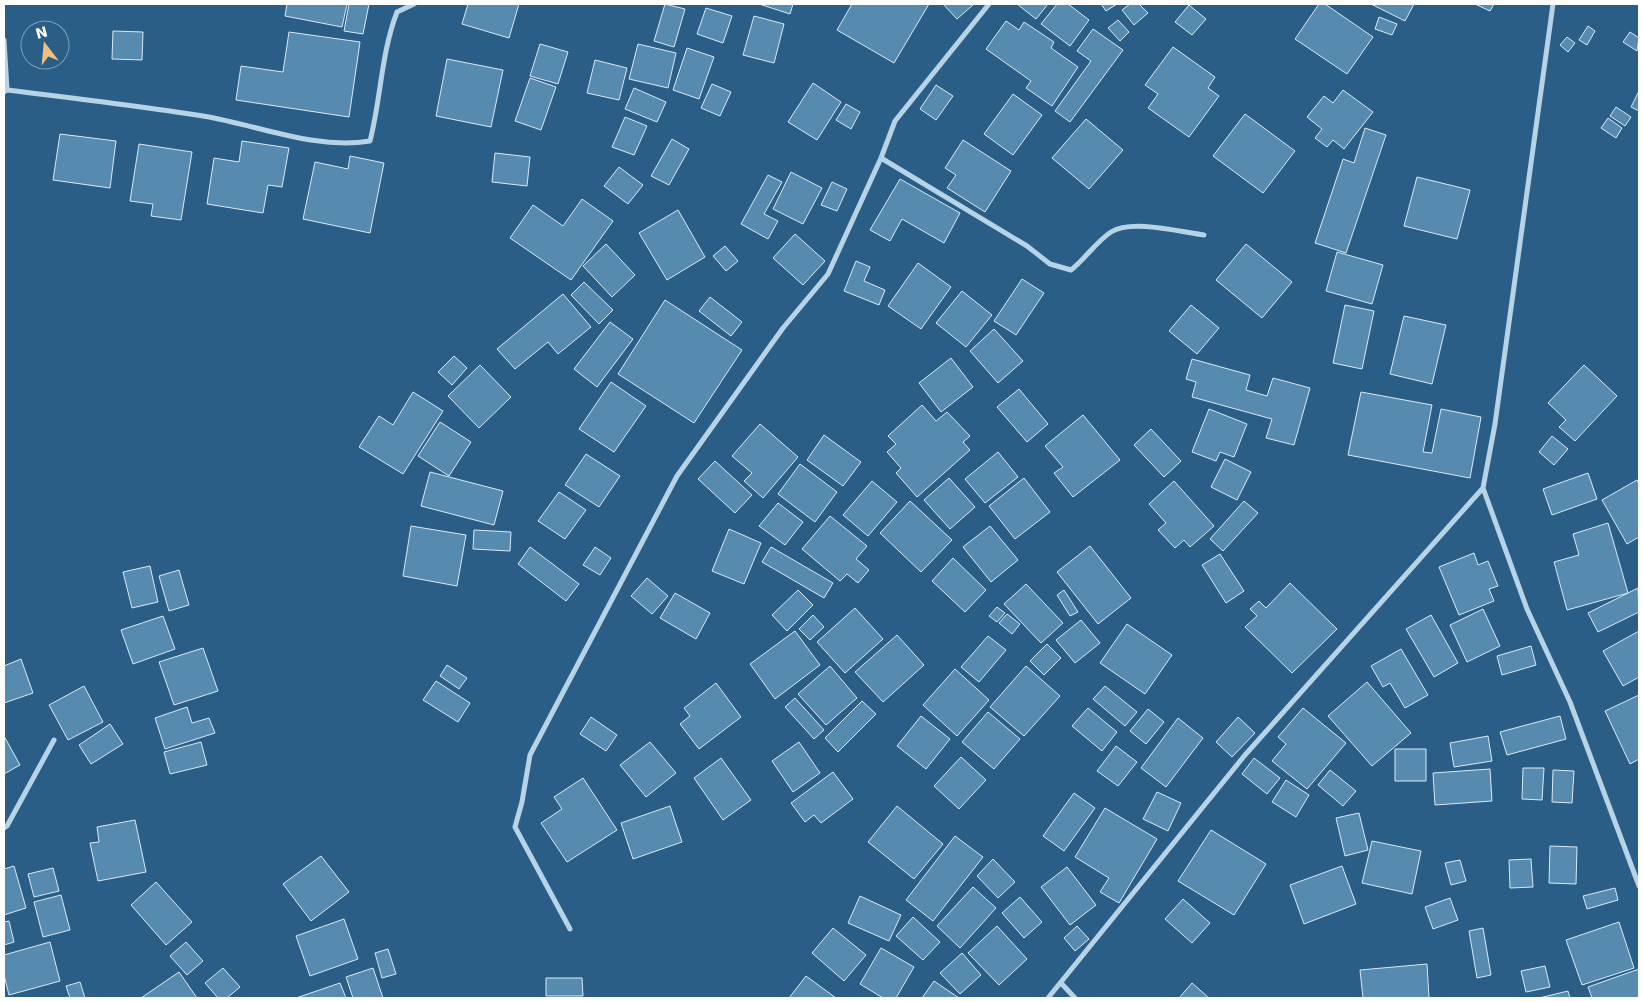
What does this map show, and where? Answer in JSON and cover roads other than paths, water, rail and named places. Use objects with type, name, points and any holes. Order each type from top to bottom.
[{"type":"street","points":[[4,40],[5,91],[204,116],[306,139],[351,144],[370,140],[381,68],[390,30],[397,12],[414,4]]},
{"type":"street","points":[[570,929],[515,827],[522,802],[530,755],[677,476],[783,328],[828,274],[881,158],[895,121],[989,4]]},
{"type":"street","points":[[1553,4],[1495,424],[1483,488],[1527,609],[1570,702],[1639,886]]},
{"type":"street","points":[[881,158],[1027,246],[1050,264],[1071,270],[1110,233],[1123,227],[1204,235]]},
{"type":"street","points":[[1048,998],[1245,754],[1483,488]]},
{"type":"street","points":[[4,828],[7,826],[54,740]]},
{"type":"street","points":[[1061,984],[1075,998]]}]
